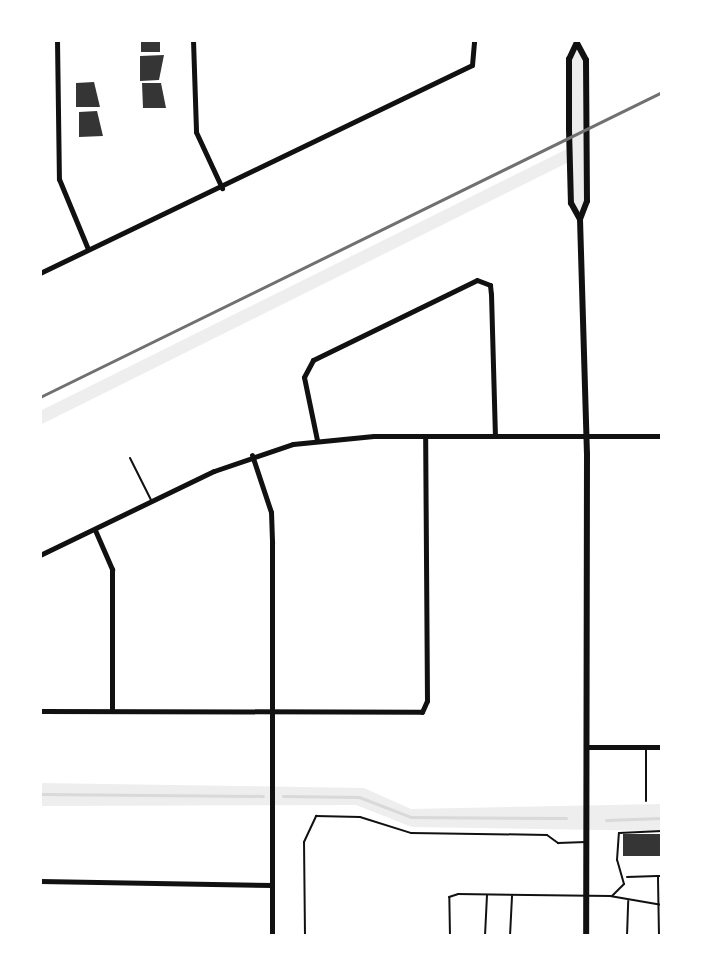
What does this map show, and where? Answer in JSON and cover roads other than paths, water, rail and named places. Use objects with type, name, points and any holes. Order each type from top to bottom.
[{"type":"main road","points":[[578,43],[569,59],[569,129],[571,203],[580,219]]},
{"type":"main road","points":[[578,43],[586,60],[587,201],[580,219],[589,747],[586,936]]},
{"type":"street","points":[[57,40],[59,179],[88,249]]},
{"type":"street","points":[[193,40],[196,132],[222,188]]},
{"type":"street","points":[[40,273],[472,65],[474,40]]},
{"type":"street","points":[[317,440],[304,377],[313,360],[477,280],[490,285],[495,436]]},
{"type":"street","points":[[40,555],[252,455],[317,440],[425,436],[662,436]]},
{"type":"street","points":[[40,711],[416,713],[425,709],[425,436]]},
{"type":"street","points":[[252,455],[271,512],[272,936]]},
{"type":"street","points":[[95,530],[112,569],[112,710]]},
{"type":"street","points":[[589,747],[662,747]]},
{"type":"street","points":[[40,881],[272,885]]},
{"type":"lane","points":[[130,458],[151,501]]},
{"type":"lane","points":[[646,747],[646,801]]},
{"type":"lane","points":[[305,936],[304,842],[316,816],[360,817],[411,833],[547,835],[558,843],[587,842]]},
{"type":"lane","points":[[625,877],[617,860],[619,833],[662,831]]},
{"type":"lane","points":[[625,877],[660,876],[659,936]]},
{"type":"lane","points":[[612,896],[625,877]]},
{"type":"lane","points":[[485,936],[487,895]]},
{"type":"lane","points":[[510,936],[512,895]]},
{"type":"lane","points":[[450,936],[449,897],[586,895],[612,896],[660,905]]},
{"type":"lane","points":[[627,936],[628,900]]},
{"type":"waterway","points":[[40,794],[263,796]]},
{"type":"waterway","points":[[283,796],[359,797],[411,817],[566,818]]},
{"type":"waterway","points":[[606,820],[662,818]]},
{"type":"railway","points":[[40,397],[662,92]]}]
